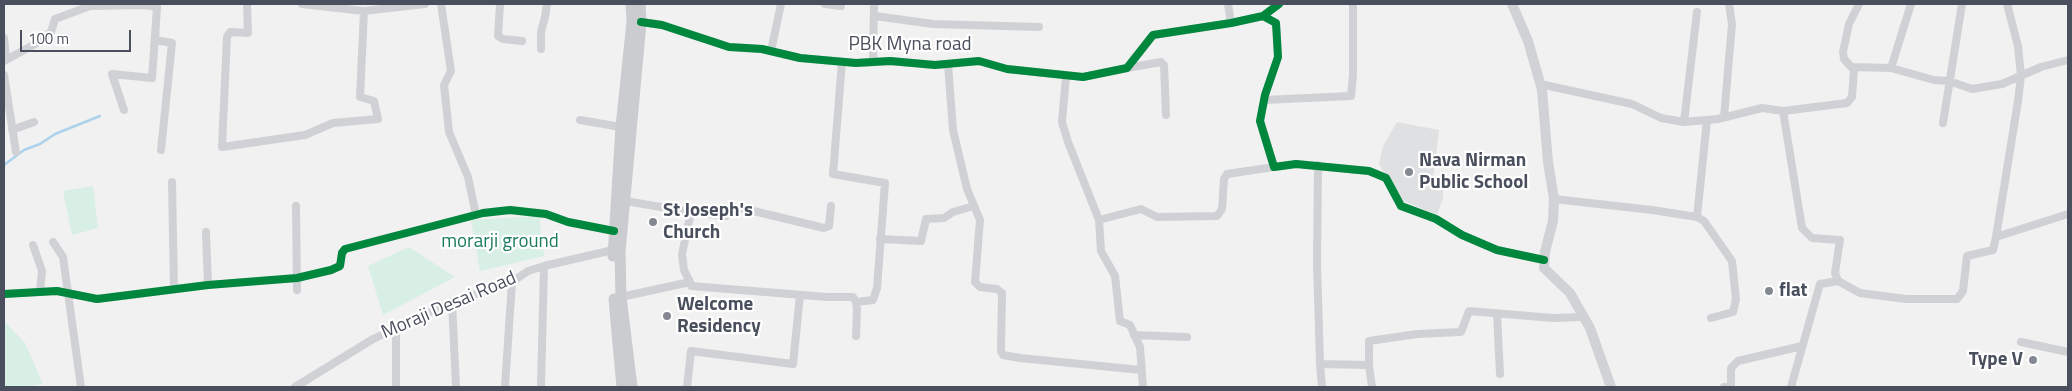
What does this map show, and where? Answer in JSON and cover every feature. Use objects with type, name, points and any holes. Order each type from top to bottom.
[{"type":"main road","points":[[631,4],[632,22],[613,250],[624,366],[632,387]]},
{"type":"main road","points":[[622,387],[624,366],[620,252],[641,22],[640,4]]},
{"type":"street","points":[[247,4],[248,33],[230,32],[227,37],[222,147],[306,135],[334,123],[378,119],[374,101],[360,97],[364,11]]},
{"type":"street","points":[[302,4],[364,11],[425,4]]},
{"type":"street","points":[[441,4],[450,72],[444,85],[450,132],[468,178],[476,215]]},
{"type":"street","points":[[500,4],[498,36],[503,40],[522,41]]},
{"type":"street","points":[[542,48],[541,32],[547,4]]},
{"type":"street","points":[[772,51],[781,4]]},
{"type":"street","points":[[825,4],[841,6]]},
{"type":"street","points":[[873,62],[874,4]]},
{"type":"street","points":[[1228,4],[1231,23]]},
{"type":"street","points":[[1127,68],[1153,35],[1263,16],[1277,4]]},
{"type":"street","points":[[1264,100],[1351,96],[1354,76],[1353,4]]},
{"type":"street","points":[[1512,4],[1528,41],[1540,84],[1554,198],[1553,221],[1544,260],[1544,268],[1570,293],[1598,346],[1611,387]]},
{"type":"street","points":[[1724,117],[1732,24],[1730,4]]},
{"type":"street","points":[[1540,84],[1632,104],[1661,118],[1684,122],[1724,117],[1762,108],[1783,112],[1847,103],[1852,97],[1855,76],[1852,67],[1844,59],[1843,52],[1849,24],[1859,4]]},
{"type":"street","points":[[1891,68],[1911,4]]},
{"type":"street","points":[[1943,123],[1948,80],[1962,4]]},
{"type":"street","points":[[1791,387],[1820,284],[1838,282],[1860,293],[1906,299],[1957,299],[1963,291],[1967,256],[1993,250],[2021,76],[2018,46],[2006,4]]},
{"type":"street","points":[[4,38],[5,60],[37,43],[51,32],[54,19],[90,6],[157,5]]},
{"type":"street","points":[[157,5],[155,40],[172,43],[161,150]]},
{"type":"street","points":[[124,110],[112,74],[152,78],[157,5]]},
{"type":"street","points":[[1684,122],[1698,12]]},
{"type":"street","points":[[875,16],[933,24],[1039,27]]},
{"type":"street","points":[[1263,16],[1276,23],[1278,57],[1264,100],[1260,121],[1274,167]]},
{"type":"street","name":"PBK Myna road","points":[[641,22],[662,25],[729,47],[772,51],[800,58],[842,62],[948,64],[979,61],[1007,69],[1083,77],[1161,62],[1164,65],[1166,115]]},
{"type":"street","points":[[1852,67],[1891,68],[1934,80],[1948,80],[1972,89],[2002,84],[2041,67],[2068,60]]},
{"type":"street","points":[[842,62],[833,174],[885,183],[877,288],[873,300],[856,302]]},
{"type":"street","points":[[948,64],[954,130],[968,189],[980,220],[975,282],[980,287],[997,289],[1002,293],[1001,351],[1003,354],[1020,358],[1142,370]]},
{"type":"street","points":[[4,76],[16,152]]},
{"type":"street","points":[[1066,76],[1062,122],[1099,220],[1101,251],[1115,276],[1120,321],[1130,325],[1140,347],[1143,387]]},
{"type":"street","points":[[1783,112],[1802,228],[1812,238],[1840,240],[1835,274],[1838,282]]},
{"type":"street","points":[[580,120],[622,127]]},
{"type":"street","points":[[1697,217],[1707,120]]},
{"type":"street","points":[[12,130],[34,122]]},
{"type":"street","points":[[1099,220],[1141,209],[1157,217],[1218,216],[1222,209],[1224,179],[1227,174],[1296,164],[1318,165],[1369,171],[1386,178],[1401,206],[1436,219],[1462,235],[1497,250],[1544,260]]},
{"type":"street","points":[[1318,165],[1316,264],[1322,387]]},
{"type":"street","points":[[172,182],[174,289]]},
{"type":"street","points":[[1554,198],[1697,217],[1704,221],[1732,261],[1736,299],[1733,312],[1712,318]]},
{"type":"street","points":[[626,201],[726,216],[733,208],[741,208],[824,228],[829,226],[831,206]]},
{"type":"street","points":[[296,206],[297,290]]},
{"type":"street","points":[[880,239],[921,241],[926,219],[944,218],[953,212],[974,206]]},
{"type":"street","points":[[4,294],[68,293],[97,299],[208,285],[297,278],[340,266],[342,253],[345,249],[476,215],[510,210],[546,214],[568,222],[614,230]]},
{"type":"street","points":[[691,212],[682,254],[684,270],[691,286],[853,298],[856,302],[856,336]]},
{"type":"street","points":[[1996,237],[2068,214]]},
{"type":"street","points":[[206,232],[208,285]]},
{"type":"street","points":[[53,242],[63,257],[81,387]]},
{"type":"street","points":[[33,245],[42,272],[40,292]]},
{"type":"street","name":"Moraji Desai Road","points":[[295,387],[373,339],[452,302],[512,282],[528,272],[544,266],[613,250]]},
{"type":"street","points":[[541,387],[544,266]]},
{"type":"street","points":[[505,387],[512,282]]},
{"type":"street","points":[[621,297],[690,282]]},
{"type":"street","points":[[687,387],[690,351],[793,364],[800,295]]},
{"type":"street","points":[[452,302],[456,387]]},
{"type":"street","points":[[1372,387],[1369,365],[1369,341],[1417,334],[1461,332],[1469,311],[1554,318],[1583,317]]},
{"type":"street","points":[[1497,314],[1500,374]]},
{"type":"street","points":[[396,328],[396,387]]},
{"type":"street","points":[[1134,336],[1187,337]]},
{"type":"street","points":[[2021,342],[2068,352]]},
{"type":"street","points":[[1724,387],[1731,387],[1731,368],[1738,361],[1802,346]]},
{"type":"street","points":[[1320,364],[1369,365]]},
{"type":"shaded area","name":"Nava Nirman Public School","points":[[1397,122],[1439,130],[1433,180],[1443,186],[1443,198],[1437,215],[1401,200],[1379,164],[1383,146]]},
{"type":"green space","points":[[93,186],[98,228],[72,235],[63,191]]},
{"type":"green space","name":"morarji ground","points":[[539,216],[544,256],[480,271],[471,220]]},
{"type":"green space","points":[[409,247],[455,277],[383,315],[368,266]]},
{"type":"green space","points":[[4,321],[25,343],[43,384],[24,387],[4,387]]},
{"type":"waterway","points":[[4,165],[24,150],[40,144],[55,134],[100,116]]},
{"type":"cycle path","points":[[641,22],[662,25],[729,47],[762,49],[800,58],[856,63],[890,61],[935,65],[979,61],[1007,69],[1083,77],[1127,68],[1153,35],[1263,16],[1279,4]]},
{"type":"cycle path","points":[[1263,16],[1276,23],[1278,57],[1265,95],[1260,121],[1274,167],[1296,164],[1369,171],[1386,178],[1401,206],[1436,219],[1462,235],[1497,250],[1544,260]]},
{"type":"cycle path","points":[[4,294],[57,291],[97,299],[208,285],[297,278],[340,266],[342,253],[345,249],[483,213],[510,210],[546,214],[568,222],[614,231]]},
{"type":"place","name":"Nava Nirman Public School","points":[[1409,172]]},
{"type":"place","name":"St Joseph's Church","points":[[653,222]]},
{"type":"place","name":"flat","points":[[1769,291]]},
{"type":"place","name":"Welcome Residency","points":[[667,316]]},
{"type":"place","name":"Type V","points":[[2033,360]]}]
